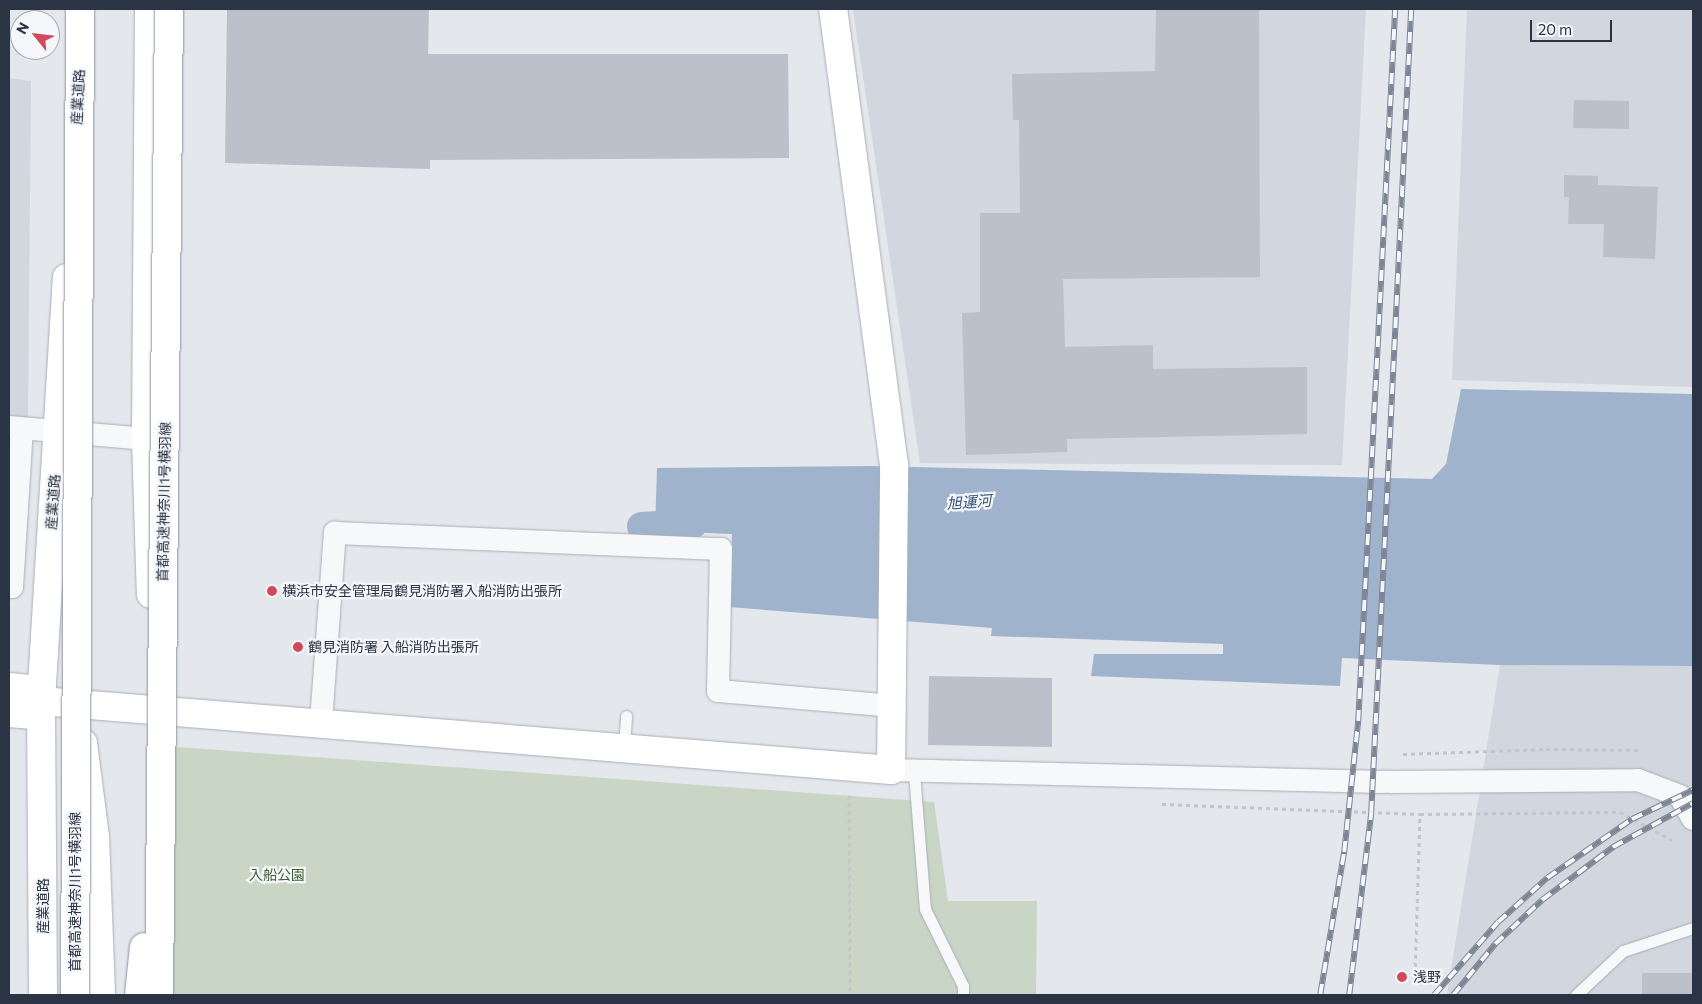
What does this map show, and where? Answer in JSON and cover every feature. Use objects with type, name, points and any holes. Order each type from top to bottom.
[{"type":"main road","name":"産業道路","points":[[43,995],[41,701],[82,9]]},
{"type":"main road","name":"首都高速神奈川1号横羽線","points":[[75,995],[75,711],[82,9]]},
{"type":"main road","points":[[149,9],[146,439],[154,712],[156,995]]},
{"type":"main road","name":"首都高速神奈川1号横羽線","points":[[159,995],[169,9]]},
{"type":"main road","points":[[9,687],[31,689],[41,701],[154,712],[321,722],[624,746],[902,772],[894,706],[892,622],[894,466],[833,9]]},
{"type":"main road","points":[[9,713],[31,715],[41,701]]},
{"type":"main road","points":[[75,711],[89,770],[94,828],[101,995]]},
{"type":"main road","points":[[139,995],[162,746]]},
{"type":"street","points":[[9,587],[12,587],[16,428],[146,439]]},
{"type":"street","points":[[321,722],[335,533],[720,549],[718,691],[894,706]]},
{"type":"street","points":[[902,772],[1373,782],[1638,780],[1680,796],[1693,819]]},
{"type":"lane","points":[[624,746],[626,716]]},
{"type":"lane","points":[[902,772],[925,909],[963,986],[964,995]]},
{"type":"lane","points":[[1576,995],[1623,950],[1693,928]]},
{"type":"path","points":[[1393,754],[1546,748],[1639,750]]},
{"type":"path","points":[[849,789],[850,995]]},
{"type":"path","points":[[1415,974],[1420,814]]},
{"type":"shaded area","points":[[853,9],[1366,9],[1342,465],[920,463]]},
{"type":"shaded area","points":[[1467,9],[1693,9],[1693,387],[1452,380]]},
{"type":"shaded area","points":[[9,78],[31,81],[28,420],[9,417]]},
{"type":"shaded area","points":[[1500,665],[1693,666],[1693,995],[1447,995]]},
{"type":"green space","name":"入船公園","points":[[162,746],[934,802],[948,901],[1037,901],[1036,995],[148,995]]},
{"type":"water","points":[[1461,389],[1693,394],[1693,666],[1500,665],[1342,658],[1340,686],[1091,676],[1094,654],[1223,654],[1223,644],[991,636],[992,628],[729,607],[732,534],[655,531],[657,468],[871,466],[1432,479],[1446,464]]},
{"type":"building","points":[[227,9],[429,9],[428,54],[788,54],[789,158],[430,160],[430,169],[225,163]]},
{"type":"building","points":[[1156,9],[1259,9],[1260,277],[1063,279],[1065,347],[1153,345],[1153,369],[1307,367],[1307,434],[1067,439],[1067,452],[966,455],[962,313],[980,312],[980,213],[1020,213],[1019,120],[1013,120],[1012,74],[1155,71]]},
{"type":"building","points":[[1574,100],[1629,101],[1629,129],[1573,128]]},
{"type":"building","points":[[1564,175],[1598,176],[1598,185],[1658,187],[1655,259],[1603,257],[1604,224],[1568,224],[1569,197],[1564,197]]},
{"type":"building","points":[[929,676],[1052,678],[1052,747],[928,745]]},
{"type":"building","points":[[1642,973],[1693,973],[1693,995],[1642,995]]},
{"type":"waterway","name":"旭運河","points":[[641,526],[693,523]]},
{"type":"railway","points":[[1320,995],[1344,852],[1358,721],[1395,9]]},
{"type":"railway","points":[[1349,995],[1371,812],[1411,9]]},
{"type":"railway","points":[[1434,995],[1498,922],[1547,878],[1632,819],[1693,790]]},
{"type":"railway","points":[[1453,995],[1495,944],[1542,900],[1613,847],[1693,803]]},
{"type":"place","name":"横浜市安全管理局鶴見消防署入船消防出張所","points":[[272,591]]},
{"type":"place","name":"鶴見消防署 入船消防出張所","points":[[298,647]]},
{"type":"place","name":"浅野","points":[[1402,977]]}]
